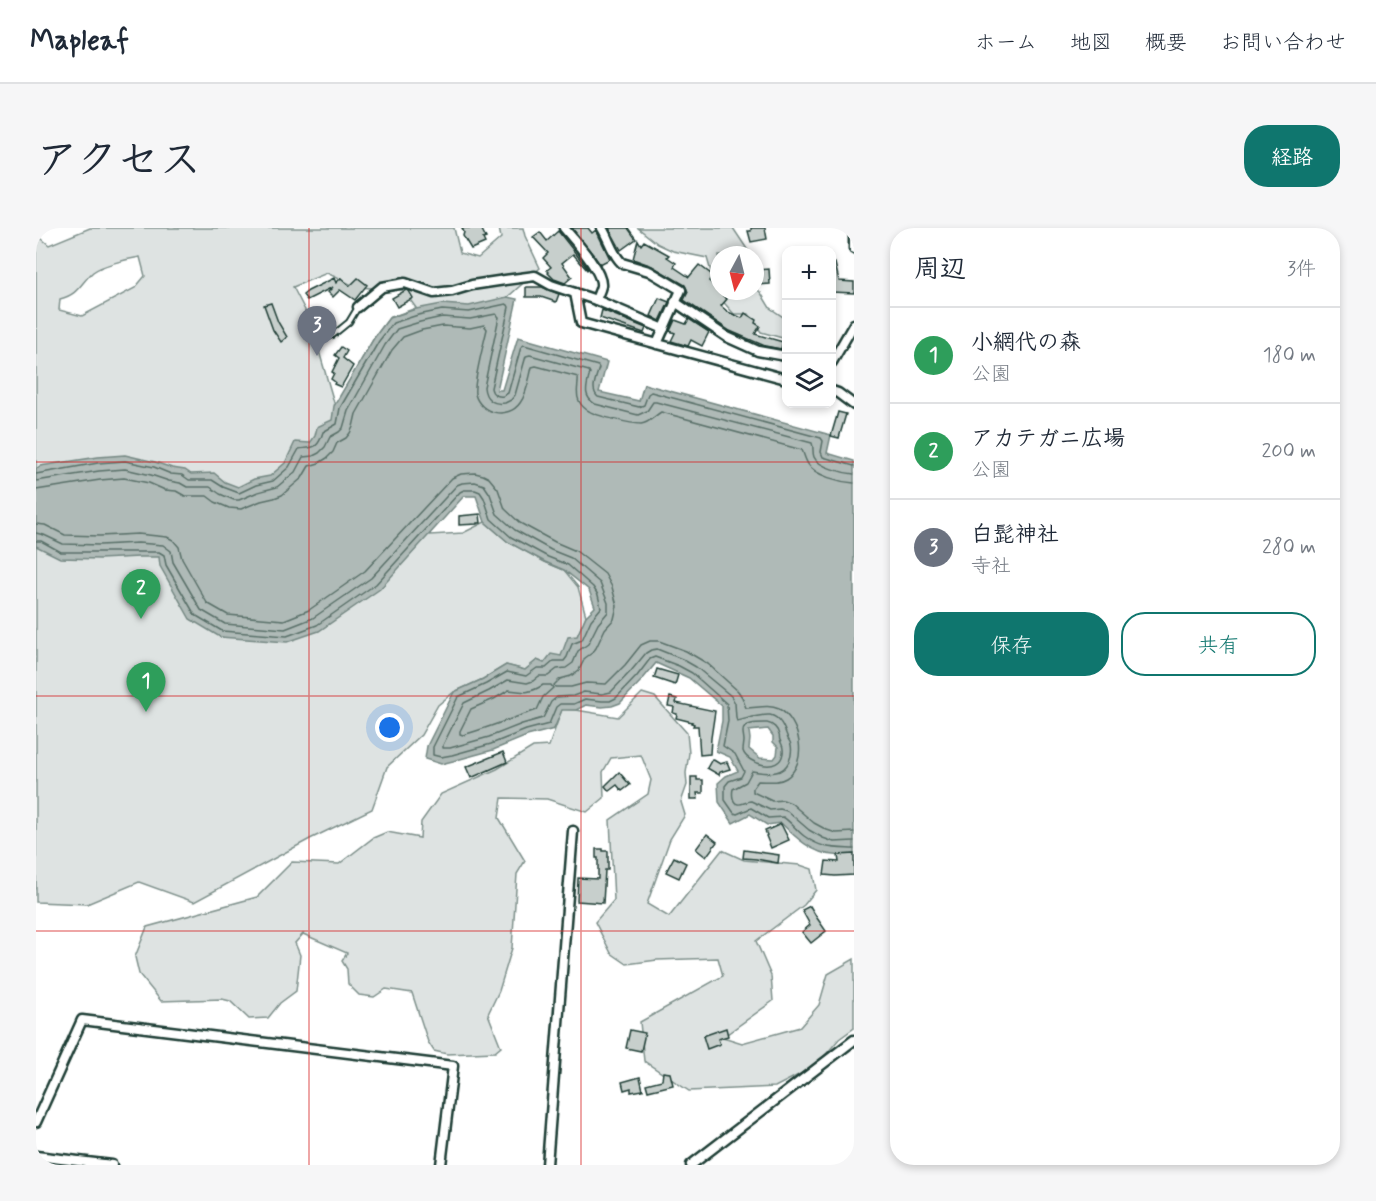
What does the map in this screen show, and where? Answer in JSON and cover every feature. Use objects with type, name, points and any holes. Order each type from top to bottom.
[{"type":"street","points":[[564,228],[592,262],[600,276],[601,284],[596,300]]},
{"type":"street","points":[[602,228],[618,260],[649,271],[681,290],[657,344]]},
{"type":"street","points":[[854,235],[854,249]]},
{"type":"street","points":[[358,307],[382,287],[405,283],[434,293],[536,276],[551,285],[596,300],[664,329]]},
{"type":"street","points":[[575,293],[581,323],[782,378]]},
{"type":"street","points":[[675,302],[727,337],[758,351],[782,355]]},
{"type":"street","points":[[836,354],[854,324]]},
{"type":"street","points":[[836,392],[854,405]]},
{"type":"street","points":[[547,1165],[573,831]]},
{"type":"street","points":[[36,1122],[82,1020],[453,1066],[441,1165]]},
{"type":"street","points":[[691,1165],[854,1040]]},
{"type":"street","points":[[36,1156],[112,1165]]},
{"type":"lane","points":[[333,335],[349,322],[358,307]]},
{"type":"shaded area","points":[[90,228],[454,228],[460,253],[478,258],[501,238],[499,228],[523,228],[540,268],[473,328],[430,535],[463,533],[485,522],[508,542],[564,570],[578,587],[586,616],[577,637],[561,656],[544,663],[537,660],[525,670],[506,665],[483,679],[454,692],[438,705],[421,735],[387,767],[372,809],[310,839],[194,902],[139,882],[87,904],[36,902],[36,234],[49,245]],"holes":[[[140,257],[145,276],[135,288],[82,316],[59,310],[60,299],[75,291],[97,269]],[[327,273],[356,287],[403,290],[416,308],[389,318],[374,338],[335,406],[310,320],[293,287]]]},
{"type":"shaded area","points":[[638,228],[733,228],[745,246],[710,246],[710,268],[707,258],[673,251],[658,244]]},
{"type":"shaded area","points":[[764,298],[770,308],[782,316],[782,338],[761,332],[749,314],[734,314],[722,300],[764,300]]},
{"type":"shaded area","points":[[642,693],[655,697],[687,733],[689,753],[687,785],[681,802],[685,815],[670,839],[647,904],[669,917],[722,850],[744,860],[800,865],[812,869],[816,890],[804,905],[756,941],[771,976],[773,1001],[723,1037],[742,1043],[800,1027],[819,1005],[828,974],[854,959],[854,1028],[839,1039],[816,1066],[775,1087],[689,1091],[644,1061],[640,1022],[723,976],[718,958],[657,960],[627,964],[611,953],[595,922],[614,900],[610,820],[648,794],[651,780],[641,755],[611,758],[603,772],[604,798],[587,812],[547,799],[502,798],[499,818],[525,861],[517,874],[512,948],[499,991],[488,1014],[501,1047],[495,1052],[447,1054],[434,1051],[428,1042],[412,993],[386,989],[374,997],[359,995],[348,984],[347,969],[342,961],[347,953],[303,934],[295,943],[300,955],[296,991],[280,1003],[268,1018],[249,1019],[230,1001],[222,999],[161,1001],[139,974],[135,957],[147,927],[257,897],[292,862],[339,864],[373,838],[387,832],[420,838],[421,822],[441,794],[497,769],[533,747],[549,746],[562,709],[618,717]]},
{"type":"water","points":[[507,297],[517,299],[497,390],[502,390],[518,337],[607,362],[599,392],[639,401],[644,384],[831,435],[827,453],[854,461],[854,854],[837,855],[819,852],[798,839],[781,823],[767,825],[750,814],[733,823],[719,802],[718,783],[726,776],[738,771],[730,757],[716,751],[722,721],[722,706],[689,678],[656,663],[620,703],[602,707],[586,705],[576,710],[562,710],[554,729],[527,736],[493,750],[441,764],[425,759],[427,746],[454,692],[483,679],[506,665],[525,670],[537,660],[544,663],[551,654],[561,656],[568,637],[577,636],[586,616],[595,607],[589,590],[564,570],[508,542],[485,522],[476,496],[464,496],[380,589],[319,631],[287,642],[220,637],[190,619],[160,566],[159,557],[60,558],[36,546],[36,469],[40,466],[125,455],[185,470],[191,474],[214,473],[225,482],[238,487],[254,479],[270,476],[285,463],[295,442],[310,443],[317,427],[332,420],[334,406],[374,338],[389,318],[416,309],[442,304],[469,306]],"holes":[[[768,729],[773,736],[773,742],[778,747],[774,759],[760,758],[749,749],[749,731]]]},
{"type":"building","points":[[462,228],[481,228],[486,238],[483,239],[485,243],[471,249],[463,236]]},
{"type":"building","points":[[572,228],[588,228],[592,233],[596,230],[610,259],[600,264]]},
{"type":"building","points":[[609,228],[628,228],[636,239],[621,250]]},
{"type":"building","points":[[751,228],[765,228],[767,239],[751,242],[748,231],[751,231]]},
{"type":"building","points":[[558,231],[588,269],[573,254],[562,263],[572,277],[565,283],[554,279],[548,273],[547,270],[551,267],[543,258],[548,253],[533,237],[540,232],[547,241]]},
{"type":"building","points":[[638,240],[641,245],[644,241],[669,255],[667,257],[676,263],[674,267],[689,277],[699,265],[710,273],[710,300],[726,300],[721,306],[728,312],[742,318],[745,313],[756,320],[755,323],[760,326],[755,334],[782,342],[781,349],[765,346],[730,331],[684,300],[688,292],[685,285],[652,266],[633,259]]},
{"type":"building","points":[[836,268],[839,281],[854,282],[854,293],[836,292]]},
{"type":"building","points":[[764,269],[769,269],[770,284],[764,284]]},
{"type":"building","points":[[334,278],[336,283],[341,278],[350,286],[358,278],[367,285],[355,300],[340,290],[333,297],[328,292],[333,287],[307,300],[303,295],[308,291]]},
{"type":"building","points":[[526,287],[542,287],[559,294],[556,302],[541,297],[526,297]]},
{"type":"building","points":[[406,290],[413,298],[397,307],[392,298]]},
{"type":"building","points":[[659,298],[669,302],[660,321],[651,316]]},
{"type":"building","points":[[271,303],[287,337],[281,342],[273,330],[264,305]]},
{"type":"building","points":[[602,310],[646,328],[644,333],[600,318]]},
{"type":"building","points":[[689,319],[709,332],[702,346],[691,340],[688,346],[671,341],[675,333],[670,331],[675,320],[686,324]]},
{"type":"building","points":[[341,347],[347,351],[343,358],[353,366],[341,387],[334,384],[335,382],[331,379],[339,358],[335,355]]},
{"type":"building","points":[[838,412],[846,414],[839,438],[831,436]]},
{"type":"building","points":[[480,514],[481,523],[459,525],[459,516]]},
{"type":"building","points":[[657,669],[678,675],[675,685],[654,678]]},
{"type":"building","points":[[670,697],[677,699],[676,703],[715,711],[710,754],[700,755],[698,726],[676,718],[677,714],[673,713],[674,707],[668,706]]},
{"type":"building","points":[[503,752],[507,762],[471,778],[466,767]]},
{"type":"building","points":[[712,759],[720,764],[727,762],[730,769],[720,772],[719,775],[707,768]]},
{"type":"building","points":[[619,772],[630,785],[622,791],[617,785],[609,791],[605,786]]},
{"type":"building","points":[[691,777],[703,780],[703,793],[697,793],[698,799],[691,799]]},
{"type":"building","points":[[781,824],[789,840],[771,848],[765,831]]},
{"type":"building","points":[[707,834],[717,842],[706,857],[696,849]]},
{"type":"building","points":[[596,849],[608,851],[608,870],[605,870],[603,903],[577,901],[578,878],[598,879]]},
{"type":"building","points":[[744,850],[779,855],[778,863],[743,858]]},
{"type":"building","points":[[854,854],[854,875],[824,875],[826,861],[839,862],[838,855]]},
{"type":"building","points":[[674,857],[686,863],[679,878],[666,872]]},
{"type":"building","points":[[810,906],[826,931],[811,943],[802,932],[810,925],[802,910]]},
{"type":"building","points":[[726,1028],[728,1036],[718,1039],[720,1044],[707,1049],[703,1036]]},
{"type":"building","points":[[630,1030],[645,1033],[641,1051],[626,1048]]},
{"type":"building","points":[[663,1072],[670,1073],[673,1085],[648,1091],[646,1084],[662,1080]]},
{"type":"building","points":[[640,1077],[643,1090],[631,1092],[631,1088],[624,1090],[622,1082]]},
{"type":"place","name":"白髭神社","points":[[317,356]]},
{"type":"place","name":"アカテガニ広場","points":[[141,619]]},
{"type":"place","name":"小網代の森","points":[[146,712]]}]
